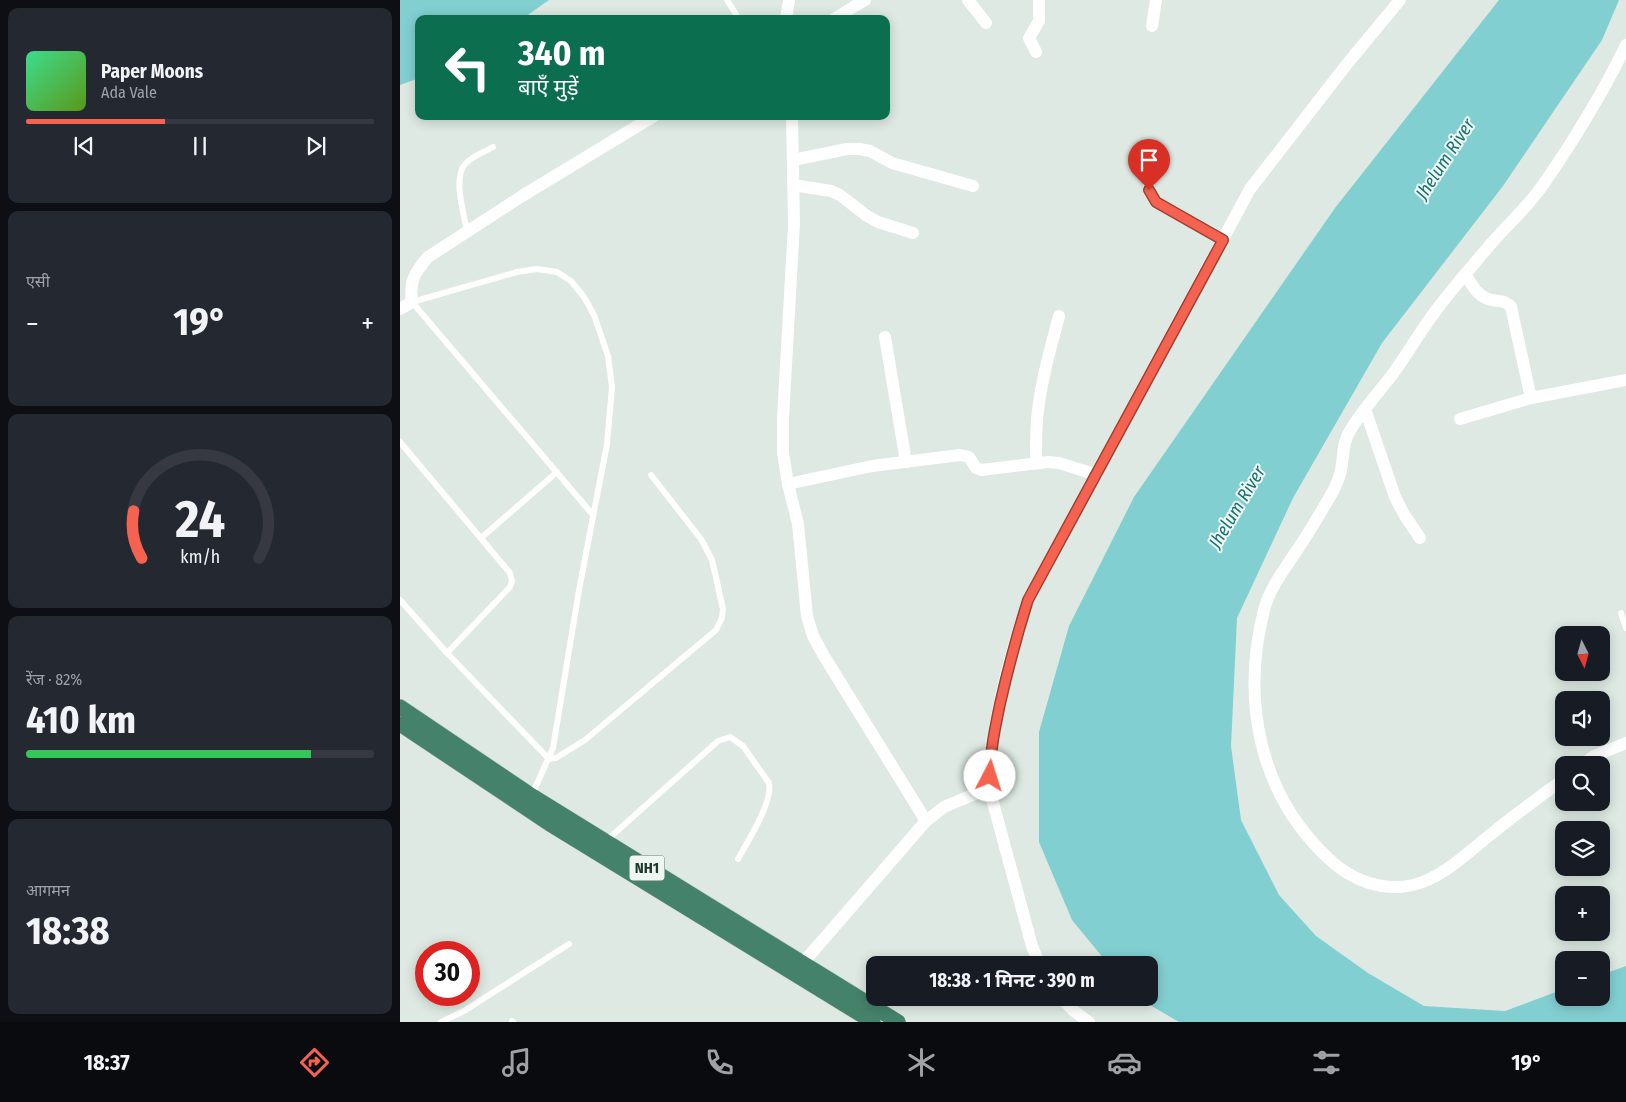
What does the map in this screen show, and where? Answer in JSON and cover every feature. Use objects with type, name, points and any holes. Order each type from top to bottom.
[{"type":"highway","name":"NH1","points":[[400,707],[528,801]]},
{"type":"highway","name":"NH1","points":[[400,724],[528,801],[873,1022]]},
{"type":"highway","name":"NH1","points":[[601,847],[898,1022]]},
{"type":"street","points":[[787,15],[789,0]]},
{"type":"street","points":[[841,15],[865,0]]},
{"type":"street","points":[[968,0],[986,23]]},
{"type":"street","points":[[1036,52],[1029,38],[1039,21],[1039,0]]},
{"type":"street","points":[[1152,26],[1156,0]]},
{"type":"street","points":[[1036,956],[989,788],[994,733],[1015,640],[1028,600],[1223,240],[1232,218],[1250,189],[1347,64],[1400,0]]},
{"type":"street","points":[[1555,786],[1444,871],[1427,880],[1411,885],[1392,887],[1375,885],[1356,879],[1338,868],[1300,828],[1283,803],[1271,777],[1261,746],[1257,714],[1254,682],[1256,649],[1264,608],[1272,588],[1332,492],[1341,468],[1347,435],[1436,310],[1544,184],[1590,114],[1626,45]]},
{"type":"street","points":[[400,309],[412,302],[411,290],[413,279],[418,268],[428,257],[467,230],[647,120]]},
{"type":"street","points":[[792,120],[794,224],[782,418],[783,453],[788,484],[798,524],[804,598],[813,636],[926,821]]},
{"type":"street","points":[[793,160],[847,149],[860,149],[870,151],[892,163],[974,186]]},
{"type":"street","points":[[1150,166],[1149,190],[1156,202],[1223,240]]},
{"type":"street","points":[[794,185],[831,191],[840,195],[878,222],[914,233]]},
{"type":"street","points":[[1465,274],[1483,297],[1488,300],[1503,300],[1511,307],[1531,398]]},
{"type":"street","points":[[1036,464],[1037,420],[1042,387],[1048,354],[1060,316]]},
{"type":"street","points":[[885,337],[906,462]]},
{"type":"street","points":[[1460,419],[1531,398],[1626,380]]},
{"type":"street","points":[[1365,409],[1395,497],[1420,538]]},
{"type":"street","points":[[788,484],[856,470],[960,455],[969,457],[976,468],[981,470],[1059,463],[1097,475]]},
{"type":"street","points":[[1594,756],[1626,742]]},
{"type":"street","points":[[802,964],[926,821],[944,807],[989,788]]},
{"type":"street","points":[[1069,1006],[1089,1022]]},
{"type":"lane","points":[[727,0],[736,15]]},
{"type":"lane","points":[[467,230],[459,182],[460,171],[466,163],[493,148]]},
{"type":"lane","points":[[528,801],[553,748],[607,444],[612,387],[608,356],[594,315],[584,297],[571,281],[557,272],[537,269],[517,272],[412,302],[593,515]]},
{"type":"lane","points":[[400,442],[510,572],[512,581],[510,588],[447,653]]},
{"type":"lane","points":[[481,538],[557,472]]},
{"type":"lane","points":[[549,759],[556,758],[585,740],[716,630],[722,618],[723,609],[712,560],[700,538],[651,475]]},
{"type":"lane","points":[[400,600],[447,653],[549,759]]},
{"type":"lane","points":[[1621,613],[1626,628]]},
{"type":"lane","points":[[601,847],[718,741],[730,737],[743,746],[769,783],[770,788],[768,800],[738,859]]},
{"type":"lane","points":[[441,1022],[464,1011],[569,944]]},
{"type":"water","points":[[400,0],[549,0],[528,15],[415,15],[415,79],[400,85]]},
{"type":"water","name":"Jhelum River","points":[[1499,0],[1619,0],[1602,40],[1503,186],[1382,343],[1293,498],[1237,618],[1231,746],[1241,820],[1279,895],[1316,936],[1368,973],[1424,1006],[1505,1011],[1555,992],[1555,1006],[1610,1006],[1610,972],[1626,966],[1626,1022],[1179,1022],[1152,1006],[1158,1006],[1158,956],[1102,956],[1072,920],[1039,842],[1039,732],[1069,626],[1134,497],[1335,208]]},
{"type":"route","points":[[990,776],[994,733],[1015,640],[1028,600],[1223,240],[1156,202],[1149,190]]}]
